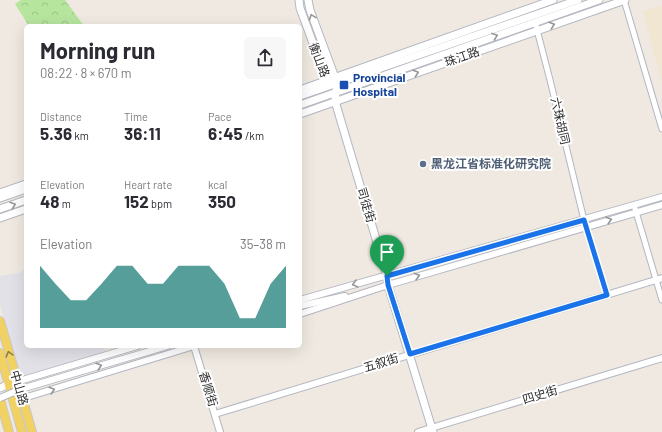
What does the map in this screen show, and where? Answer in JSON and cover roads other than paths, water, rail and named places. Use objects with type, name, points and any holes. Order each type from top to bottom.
[{"type":"main road","name":"衡山路","points":[[299,0],[300,8],[328,83],[336,93]]},
{"type":"main road","name":"衡山路","points":[[308,0],[310,10],[336,80],[336,93]]},
{"type":"main road","name":"珠江路","points":[[302,95],[328,83],[553,0]]},
{"type":"main road","name":"珠江路","points":[[336,80],[578,0]]},
{"type":"main road","name":"珠江路","points":[[302,104],[599,0]]},
{"type":"main road","name":"珠江路","points":[[302,113],[624,0]]},
{"type":"main road","name":"珠江路","points":[[302,90],[328,83]]},
{"type":"main road","name":"司徒街","points":[[336,93],[336,101],[387,276],[388,285],[433,430]]},
{"type":"main road","points":[[0,193],[24,185]]},
{"type":"main road","points":[[0,198],[24,191]]},
{"type":"main road","points":[[0,210],[24,201]]},
{"type":"main road","points":[[0,218],[24,209]]},
{"type":"main road","name":"中山路","points":[[0,321],[13,383],[18,400],[32,432]]},
{"type":"main road","points":[[0,353],[13,383],[0,388]]},
{"type":"main road","points":[[0,403],[18,400],[22,432]]},
{"type":"main road","name":"中山路","points":[[0,403],[9,432]]},
{"type":"street","points":[[624,0],[662,129]]},
{"type":"street","name":"六珠胡同","points":[[535,22],[584,220],[607,295]]},
{"type":"street","points":[[302,299],[662,197]]},
{"type":"street","points":[[302,313],[388,285],[662,204]]},
{"type":"street","points":[[634,205],[659,279],[662,300]]},
{"type":"street","name":"五叙街","points":[[215,414],[659,279]]},
{"type":"street","points":[[302,306],[378,289]]},
{"type":"street","points":[[13,383],[130,348]]},
{"type":"street","points":[[0,403],[22,389],[160,348]]},
{"type":"street","points":[[18,400],[187,348]]},
{"type":"street","name":"香顺街","points":[[195,348],[220,432]]},
{"type":"street","name":"四史街","points":[[418,432],[433,430],[662,358]]},
{"type":"place","name":"Provincial Hospital","points":[[344,85]]},
{"type":"place","name":"黑龙江省标准化研究院","points":[[423,164]]}]
